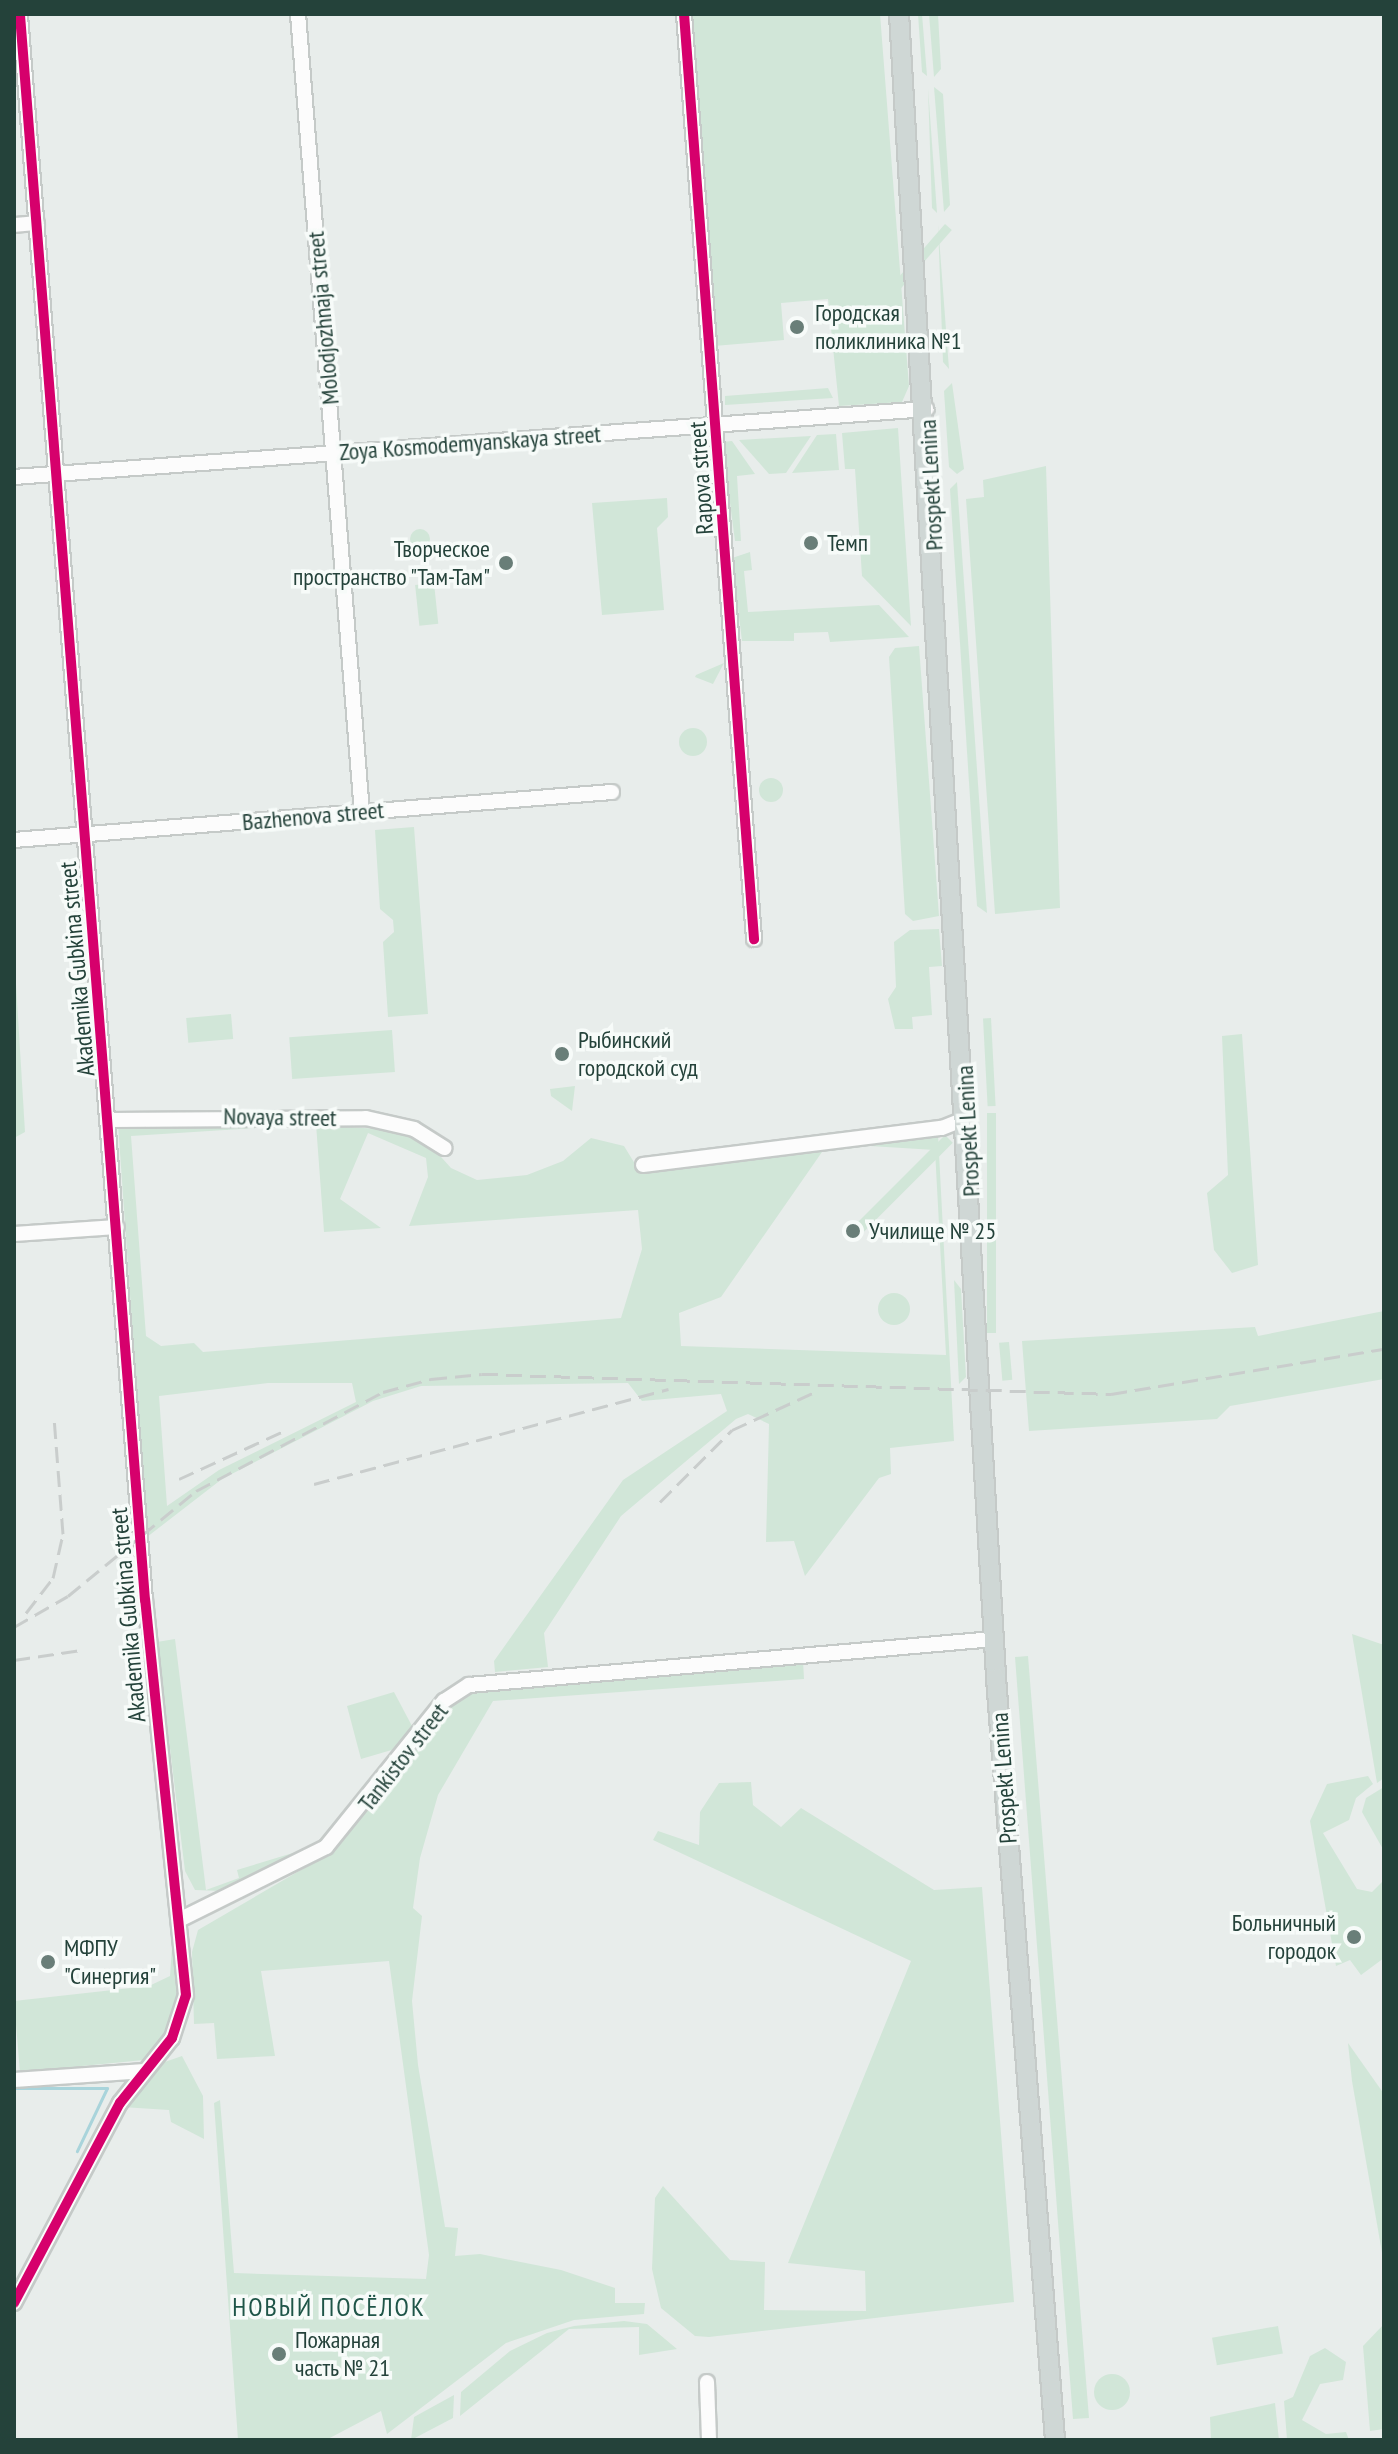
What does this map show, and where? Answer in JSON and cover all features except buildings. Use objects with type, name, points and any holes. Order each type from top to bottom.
[{"type":"main road","name":"Prospekt Lenina","points":[[899,14],[926,409],[994,1639],[1055,2440]]},
{"type":"street","name":"Akademika Gubkina street","points":[[20,14],[117,1227],[179,1920]]},
{"type":"street","name":"Molodjozhnaja street","points":[[298,14],[362,813]]},
{"type":"street","name":"Rapova street","points":[[684,14],[754,939]]},
{"type":"street","points":[[14,225],[37,223]]},
{"type":"street","name":"Zoya Kosmodemyanskaya street","points":[[14,477],[926,409]]},
{"type":"street","name":"Bazhenova street","points":[[14,840],[612,792]]},
{"type":"street","name":"Novaya street","points":[[109,1120],[366,1118],[414,1129],[445,1148]]},
{"type":"street","points":[[643,1165],[942,1128],[967,1118]]},
{"type":"street","points":[[14,1234],[117,1227]]},
{"type":"street","name":"Tankistov street","points":[[179,1920],[326,1847],[444,1701],[469,1685],[994,1639]]},
{"type":"street","points":[[14,2303],[110,2121],[186,2008],[179,1920]]},
{"type":"street","points":[[14,2080],[145,2071]]},
{"type":"street","points":[[707,2382],[709,2440]]},
{"type":"green space","points":[[688,14],[880,14],[909,386],[902,402],[839,406],[828,299],[781,303],[784,340],[714,346]]},
{"type":"green space","points":[[918,14],[922,14],[927,76],[922,72]]},
{"type":"green space","points":[[929,14],[938,14],[941,69],[934,77]]},
{"type":"green space","points":[[934,87],[943,94],[950,205],[944,212]]},
{"type":"green space","points":[[928,88],[937,213],[932,208]]},
{"type":"green space","points":[[938,224],[949,369],[943,362]]},
{"type":"green space","points":[[945,224],[952,230],[870,324],[863,318]]},
{"type":"green space","points":[[952,383],[964,469],[957,474],[949,467],[944,391]]},
{"type":"green space","points":[[828,388],[833,398],[725,405],[725,396]]},
{"type":"green space","points":[[898,428],[911,626],[862,576],[855,469],[845,469],[842,433]]},
{"type":"green space","points":[[836,434],[839,470],[792,473],[817,435]]},
{"type":"green space","points":[[811,436],[786,473],[769,474],[739,440]]},
{"type":"green space","points":[[732,441],[755,474],[737,476],[741,541],[735,541],[722,442]]},
{"type":"green space","points":[[1046,466],[1060,908],[995,914],[966,499],[984,497],[983,480]]},
{"type":"green space","points":[[957,482],[987,913],[977,906],[950,489]]},
{"type":"green space","points":[[667,498],[668,517],[657,528],[664,610],[602,615],[592,503]]},
{"type":"green space","points":[[420,529],[427,532],[430,539],[427,546],[420,549],[413,546],[410,539],[413,532]]},
{"type":"green space","points":[[750,552],[752,570],[744,571],[748,612],[879,605],[909,637],[830,642],[828,632],[794,633],[794,641],[742,641],[732,558]]},
{"type":"green space","points":[[434,583],[438,624],[419,626],[415,585]]},
{"type":"green space","points":[[919,646],[939,916],[913,921],[905,914],[889,657],[895,648]]},
{"type":"green space","points":[[724,663],[713,684],[695,677],[696,675]]},
{"type":"green space","points":[[693,728],[703,732],[707,742],[703,752],[693,756],[683,752],[679,742],[683,732]]},
{"type":"green space","points":[[771,778],[782,785],[783,790],[776,801],[771,802],[760,795],[759,790],[766,779]]},
{"type":"green space","points":[[414,827],[428,1014],[388,1017],[383,942],[394,932],[393,920],[380,909],[375,830]]},
{"type":"green space","points":[[939,929],[942,966],[929,967],[932,1015],[912,1017],[913,1029],[895,1029],[888,999],[896,987],[894,942],[910,930]]},
{"type":"green space","points":[[14,951],[25,1132],[14,1138]]},
{"type":"green space","points":[[231,1014],[233,1039],[188,1043],[186,1018]]},
{"type":"green space","points":[[983,1018],[991,1018],[996,1106],[988,1106]]},
{"type":"green space","points":[[392,1030],[395,1072],[292,1079],[289,1037]]},
{"type":"green space","points":[[1242,1034],[1258,1265],[1232,1273],[1214,1250],[1207,1193],[1228,1175],[1222,1036]]},
{"type":"green space","points":[[575,1086],[572,1111],[551,1096],[550,1089]]},
{"type":"green space","points":[[987,1113],[996,1113],[996,1333],[987,1333]]},
{"type":"green space","points":[[226,1120],[306,1125],[131,1136],[146,1336],[161,1346],[194,1343],[203,1352],[621,1318],[642,1249],[638,1210],[409,1226],[428,1177],[426,1158],[368,1133],[340,1199],[381,1228],[324,1232],[316,1125],[398,1130],[424,1138],[451,1168],[477,1180],[527,1175],[563,1161],[591,1138],[624,1146],[640,1172],[938,1134],[954,1441],[890,1448],[891,1474],[879,1478],[805,1576],[794,1541],[766,1542],[769,1424],[748,1414],[736,1419],[621,1516],[544,1633],[548,1667],[495,1672],[494,1661],[623,1480],[727,1411],[721,1394],[642,1401],[628,1383],[421,1386],[373,1401],[222,1479],[147,1537],[118,1124]],"holes":[[[870,1146],[935,1150],[946,1355],[681,1346],[679,1313],[721,1297],[822,1152]],[[268,1383],[352,1383],[356,1402],[219,1470],[167,1506],[159,1396]]]},
{"type":"green space","points":[[945,1135],[953,1143],[857,1239],[849,1231]]},
{"type":"green space","points":[[954,1280],[961,1289],[966,1377],[959,1384]]},
{"type":"green space","points":[[894,1293],[905,1298],[910,1309],[905,1320],[894,1325],[883,1320],[878,1309],[883,1298]]},
{"type":"green space","points":[[1384,1311],[1384,1379],[1230,1406],[1217,1419],[1029,1431],[1022,1341],[1255,1327],[1258,1336]]},
{"type":"green space","points":[[1009,1342],[1012,1380],[1002,1381],[999,1343]]},
{"type":"green space","points":[[1352,1634],[1384,1645],[1384,1778],[1377,1783]]},
{"type":"green space","points":[[175,1639],[206,1890],[239,1878],[237,1870],[316,1846],[221,1891],[195,1890],[185,1871],[157,1642]]},
{"type":"green space","points":[[1028,1656],[1089,2418],[1073,2419],[1015,1657]]},
{"type":"green space","points":[[803,1660],[804,1679],[493,1701],[438,1795],[420,1858],[413,1908],[422,1916],[412,2001],[418,2065],[445,2227],[458,2228],[455,2256],[480,2254],[561,2270],[615,2288],[615,2303],[645,2303],[644,2314],[574,2320],[506,2343],[387,2434],[381,2411],[326,2440],[238,2440],[214,2103],[220,2100],[234,2273],[426,2279],[429,2255],[389,1961],[261,1971],[275,2056],[217,2059],[214,2023],[194,2024],[192,1952],[198,1930],[330,1853],[448,1706],[473,1690]]},
{"type":"green space","points":[[394,1692],[412,1726],[395,1749],[361,1759],[347,1706]]},
{"type":"green space","points":[[1368,1776],[1373,1784],[1356,1798],[1349,1820],[1323,1833],[1357,1889],[1372,1892],[1384,1880],[1384,1958],[1361,1975],[1350,1960],[1336,1966],[1310,1821],[1327,1784]]},
{"type":"green space","points":[[751,1782],[753,1805],[781,1827],[801,1808],[934,1890],[982,1887],[1014,2302],[709,2337],[695,2336],[661,2308],[652,2269],[655,2198],[663,2186],[730,2260],[765,2262],[764,2310],[866,2311],[865,2271],[788,2263],[911,1961],[653,1840],[658,1831],[699,1845],[700,1812],[719,1783]]},
{"type":"green space","points":[[1384,1787],[1384,1851],[1362,1812],[1366,1798]]},
{"type":"green space","points":[[173,1933],[178,2015],[144,2060],[20,2072],[14,2001],[149,1986],[170,1976]]},
{"type":"green space","points":[[1348,2043],[1384,2094],[1384,2264],[1352,2081]]},
{"type":"green space","points":[[182,2056],[203,2096],[204,2139],[171,2122],[169,2110],[122,2107],[159,2064]]},
{"type":"green space","points":[[624,2321],[647,2324],[677,2349],[639,2355],[639,2327],[569,2329],[460,2416],[461,2392],[510,2351],[547,2333],[574,2326]]},
{"type":"green space","points":[[1384,2324],[1384,2429],[1370,2431],[1363,2346]]},
{"type":"green space","points":[[1278,2326],[1283,2354],[1217,2365],[1212,2338]]},
{"type":"green space","points":[[1325,2348],[1346,2362],[1343,2380],[1320,2384],[1302,2420],[1326,2434],[1346,2432],[1349,2440],[1287,2440],[1284,2401],[1293,2397],[1310,2356]]},
{"type":"green space","points":[[1112,2374],[1124,2380],[1130,2392],[1124,2404],[1112,2410],[1100,2404],[1094,2392],[1100,2380]]},
{"type":"green space","points":[[454,2395],[453,2418],[411,2440],[414,2417]]},
{"type":"green space","points":[[1275,2403],[1279,2440],[1211,2440],[1210,2417]]},
{"type":"waterway","points":[[14,2088],[107,2088],[77,2151]]},
{"type":"railway","points":[[14,1627],[68,1596],[196,1491],[383,1392],[431,1379],[482,1374],[1111,1394],[1384,1349]]},
{"type":"railway","points":[[314,1484],[669,1389]]},
{"type":"railway","points":[[660,1502],[732,1430],[813,1393]]},
{"type":"railway","points":[[26,1613],[53,1578],[63,1534],[54,1416]]},
{"type":"railway","points":[[179,1479],[286,1430]]},
{"type":"railway","points":[[14,1660],[81,1650]]},
{"type":"cycle path","points":[[14,2303],[120,2103],[172,2038],[186,1995],[145,1600],[20,14]]},
{"type":"cycle path","points":[[684,14],[754,939]]},
{"type":"place","name":"Городская поликлиника №1","points":[[797,327]]},
{"type":"place","name":"Темп","points":[[811,543]]},
{"type":"place","name":"Творческое пространство \"Там-Там\"","points":[[506,563]]},
{"type":"place","name":"Рыбинский городской суд","points":[[562,1054]]},
{"type":"place","name":"Училище № 25","points":[[853,1231]]},
{"type":"place","name":"Больничный городок","points":[[1354,1937]]},
{"type":"place","name":"МФПУ \"Синергия\"","points":[[48,1962]]},
{"type":"place","name":"Пожарная часть № 21","points":[[279,2354]]},
{"type":"district","name":"НОВЫЙ ПОСЁЛОК","points":[[329,2307]]}]
